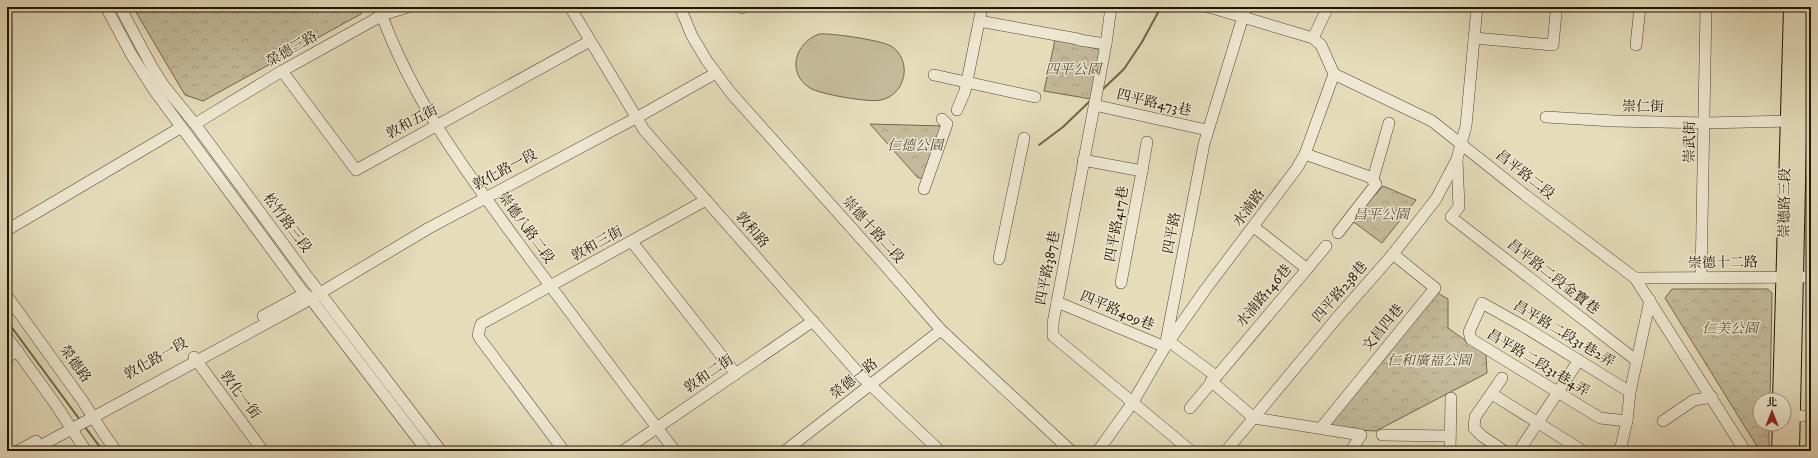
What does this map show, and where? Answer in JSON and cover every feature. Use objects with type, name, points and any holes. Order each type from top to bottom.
[{"type":"main road","name":"崇德路三段","points":[[1791,7],[1787,122],[1793,416],[1792,451]]},
{"type":"main road","name":"崇德路三段","points":[[1781,392],[1790,277],[1802,7]]},
{"type":"main road","points":[[1779,451],[1780,432]]},
{"type":"street","name":"松竹路三段","points":[[106,7],[131,54],[180,128],[303,292],[315,295],[441,451]]},
{"type":"street","name":"松竹路三段","points":[[120,7],[154,71],[164,86],[195,124],[427,451]]},
{"type":"street","name":"榮德三路","points":[[195,124],[380,11],[408,7]]},
{"type":"street","name":"敦和路","points":[[570,7],[644,130],[738,238],[870,385],[932,449]]},
{"type":"street","name":"崇德十路二段","points":[[680,7],[692,36],[716,73],[755,120],[882,262],[940,330],[1071,451]]},
{"type":"street","points":[[957,110],[965,91],[982,7]]},
{"type":"street","name":"四平路387巷","points":[[1110,7],[1106,44],[1053,323],[1054,336],[1133,402]]},
{"type":"street","points":[[1209,7],[1244,12],[1313,38],[1321,45],[1334,74]]},
{"type":"street","points":[[1313,38],[1328,7]]},
{"type":"street","name":"四平路238巷","points":[[1226,451],[1336,319],[1393,254],[1436,199],[1457,159],[1466,126],[1477,7]]},
{"type":"street","points":[[1636,45],[1640,7]]},
{"type":"street","name":"崇武街","points":[[1701,278],[1706,7]]},
{"type":"street","name":"崇德八路二段","points":[[380,11],[404,67],[438,126],[485,198],[656,428],[675,451]]},
{"type":"street","name":"四平路","points":[[1098,451],[1133,402],[1168,344],[1207,130],[1244,12]]},
{"type":"street","points":[[1474,38],[1554,45],[1556,12]]},
{"type":"street","points":[[979,21],[1106,44]]},
{"type":"street","name":"敦和五街","points":[[282,71],[356,170],[590,41]]},
{"type":"street","name":"敦化路一段","points":[[18,451],[69,427],[195,358],[315,295],[429,228],[636,118],[716,73]]},
{"type":"street","name":"昌平路二段","points":[[1334,74],[1432,121],[1462,143],[1525,195],[1635,278],[1745,451]]},
{"type":"street","name":"水湳路","points":[[1168,344],[1205,290],[1297,168],[1305,154],[1334,74]]},
{"type":"street","points":[[934,75],[1035,97]]},
{"type":"street","name":"四平路473巷","points":[[1094,105],[1207,130]]},
{"type":"street","name":"崇仁街","points":[[1546,117],[1614,122],[1787,122]]},
{"type":"street","points":[[924,189],[947,124],[942,119]]},
{"type":"street","points":[[1373,179],[1389,124]]},
{"type":"street","points":[[7,230],[180,128]]},
{"type":"street","points":[[999,259],[1024,138]]},
{"type":"street","name":"四平路417巷","points":[[1121,283],[1146,142]]},
{"type":"street","points":[[1305,154],[1370,176],[1376,184],[1338,233]]},
{"type":"street","name":"昌平路二段金寶巷","points":[[1457,159],[1459,207],[1451,217],[1637,361]]},
{"type":"street","name":"四平路417巷","points":[[1083,160],[1142,171]]},
{"type":"street","name":"敦和三街","points":[[564,451],[481,340],[478,335],[481,324],[551,287],[706,200]]},
{"type":"street","name":"水湳路146巷","points":[[1190,408],[1307,269],[1254,227]]},
{"type":"street","points":[[632,242],[736,374]]},
{"type":"street","points":[[1307,269],[1326,246]]},
{"type":"street","name":"文昌四巷","points":[[1321,428],[1434,288],[1393,254]]},
{"type":"street","name":"崇德十二路","points":[[1635,278],[1811,277]]},
{"type":"street","name":"榮德路","points":[[7,296],[116,451]]},
{"type":"street","points":[[1620,451],[1627,421],[1630,392],[1650,300]]},
{"type":"street","name":"四平路409巷","points":[[1057,302],[1168,344],[1214,378],[1254,418]]},
{"type":"street","name":"昌平路二段31巷2弄","points":[[1482,304],[1523,326],[1630,392]]},
{"type":"street","name":"昌平路二段31巷4弄","points":[[1482,304],[1469,332],[1471,339],[1600,418],[1627,421]]},
{"type":"street","name":"敦和二街","points":[[623,451],[813,321]]},
{"type":"street","name":"榮德一路","points":[[786,451],[940,330]]},
{"type":"street","points":[[7,337],[86,451]]},
{"type":"street","points":[[7,357],[18,351]]},
{"type":"street","name":"敦化一街","points":[[195,358],[263,451]]},
{"type":"street","points":[[1519,451],[1579,360]]},
{"type":"street","points":[[1502,378],[1475,417],[1474,428],[1482,436],[1504,451]]},
{"type":"street","points":[[1492,394],[1583,451]]},
{"type":"street","points":[[1663,421],[1694,400],[1712,397]]},
{"type":"street","points":[[1450,451],[1451,398]]},
{"type":"street","points":[[1133,402],[1191,451]]},
{"type":"street","points":[[1793,416],[1811,416]]},
{"type":"street","points":[[1254,418],[1362,435],[1351,451]]},
{"type":"street","name":"敦化路一段","points":[[31,451],[69,427]]},
{"type":"street","points":[[1382,435],[1450,436]]},
{"type":"green space","points":[[133,7],[363,7],[361,14],[203,101],[185,95]]},
{"type":"green space","points":[[819,34],[856,37],[877,41],[891,46],[898,52],[902,60],[904,76],[901,84],[890,97],[875,101],[834,95],[810,88],[803,82],[798,74],[796,59],[804,44]]},
{"type":"green space","name":"四平公園","points":[[1055,40],[1100,49],[1091,99],[1044,91]]},
{"type":"green space","name":"仁德公園","points":[[870,124],[944,126],[924,178],[918,178]]},
{"type":"green space","name":"昌平公園","points":[[1383,186],[1416,200],[1382,243],[1351,220]]},
{"type":"green space","name":"仁美公園","points":[[1672,289],[1768,289],[1772,293],[1770,392],[1752,392],[1752,432],[1769,432],[1769,451],[1760,451],[1665,298]]},
{"type":"green space","name":"仁和廣福公園","points":[[1436,292],[1448,299],[1448,328],[1486,355],[1487,373],[1376,431],[1336,429],[1330,421]]},
{"type":"waterway","points":[[1102,90],[1124,69],[1142,42],[1161,7]]},
{"type":"waterway","points":[[1039,145],[1063,127],[1091,100]]},
{"type":"waterway","points":[[7,321],[80,420]]},
{"type":"waterway","points":[[85,427],[103,451]]}]
